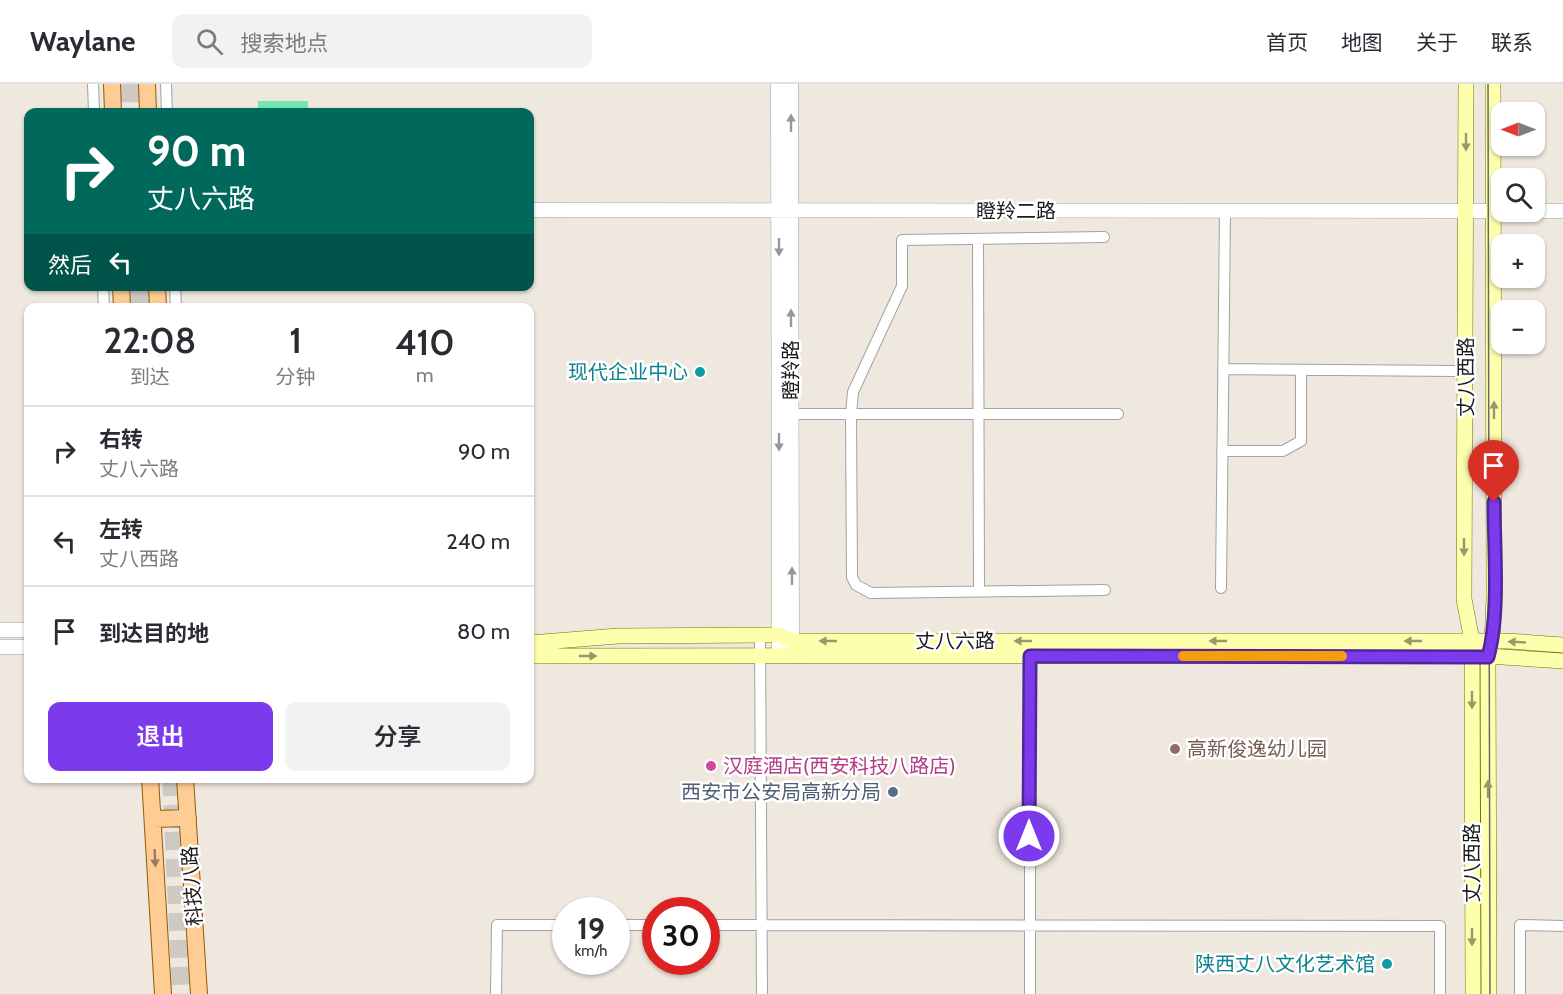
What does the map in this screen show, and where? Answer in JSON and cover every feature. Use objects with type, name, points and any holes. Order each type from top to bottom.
[{"type":"main road","points":[[112,84],[113,108]]},
{"type":"main road","points":[[147,84],[148,108]]},
{"type":"main road","name":"丈八西路","points":[[1466,84],[1464,599],[1472,648],[1473,994]]},
{"type":"main road","name":"丈八西路","points":[[1493,84],[1496,168]]},
{"type":"main road","name":"丈八西路","points":[[1489,994],[1490,649],[1494,598],[1497,222]]},
{"type":"main road","name":"丈八六路","points":[[534,643],[618,636],[760,635],[785,647],[1030,656],[1472,648]]},
{"type":"main road","name":"丈八六路","points":[[1490,649],[1563,645]]},
{"type":"main road","name":"丈八六路","points":[[534,656],[760,655],[785,647],[1472,648],[1563,661]]},
{"type":"main road","name":"科技八路","points":[[150,783],[163,994]]},
{"type":"main road","name":"科技八路","points":[[185,783],[199,994]]},
{"type":"main road","points":[[153,819],[188,818]]},
{"type":"street","points":[[93,84],[94,108]]},
{"type":"street","points":[[166,84],[167,108]]},
{"type":"street","name":"瞪羚路","points":[[778,84],[785,210],[791,414],[785,647]]},
{"type":"street","name":"瞪羚路","points":[[785,647],[785,210],[791,84]]},
{"type":"street","name":"瞪羚二路","points":[[534,210],[1491,211]]},
{"type":"street","points":[[1221,588],[1225,211]]},
{"type":"street","points":[[1545,211],[1563,211]]},
{"type":"street","points":[[1104,237],[902,240],[902,286],[853,392],[851,414],[852,577],[856,585],[871,593],[1105,590]]},
{"type":"street","points":[[978,239],[980,591]]},
{"type":"street","points":[[1223,369],[1458,371]]},
{"type":"street","points":[[1222,451],[1283,451],[1301,441],[1301,370]]},
{"type":"street","points":[[791,414],[1118,414]]},
{"type":"street","points":[[0,630],[24,630]]},
{"type":"street","points":[[760,635],[762,994]]},
{"type":"street","points":[[0,646],[24,647]]},
{"type":"street","points":[[1030,656],[1030,994]]},
{"type":"street","points":[[496,994],[496,926],[552,926]]},
{"type":"street","points":[[720,926],[1440,926],[1440,994]]},
{"type":"street","points":[[1520,994],[1520,926],[1563,926]]},
{"type":"green space","points":[[258,101],[308,101],[308,108],[258,108]]},
{"type":"tunnel","points":[[126,84],[127,108]]},
{"type":"tunnel","points":[[139,84],[140,108]]},
{"type":"tunnel","points":[[135,291],[136,303]]},
{"type":"tunnel","points":[[148,291],[149,303]]},
{"type":"tunnel","points":[[171,783],[181,994]]},
{"type":"tram line","points":[[1488,84],[1490,994]]},
{"type":"slow traffic","points":[[1183,656],[1342,656]]},
{"type":"place","name":"现代企业中心","points":[[700,372]]},
{"type":"place","name":"高新俊逸幼儿园","points":[[1175,749]]},
{"type":"place","name":"汉庭酒店(西安科技八路店)","points":[[711,766]]},
{"type":"place","name":"西安市公安局高新分局","points":[[893,792]]},
{"type":"place","name":"陕西丈八文化艺术馆","points":[[1387,964]]},
{"type":"route","points":[[1029,836],[1030,656],[1472,655],[1488,657],[1492,642],[1494,598],[1494,502]]}]
